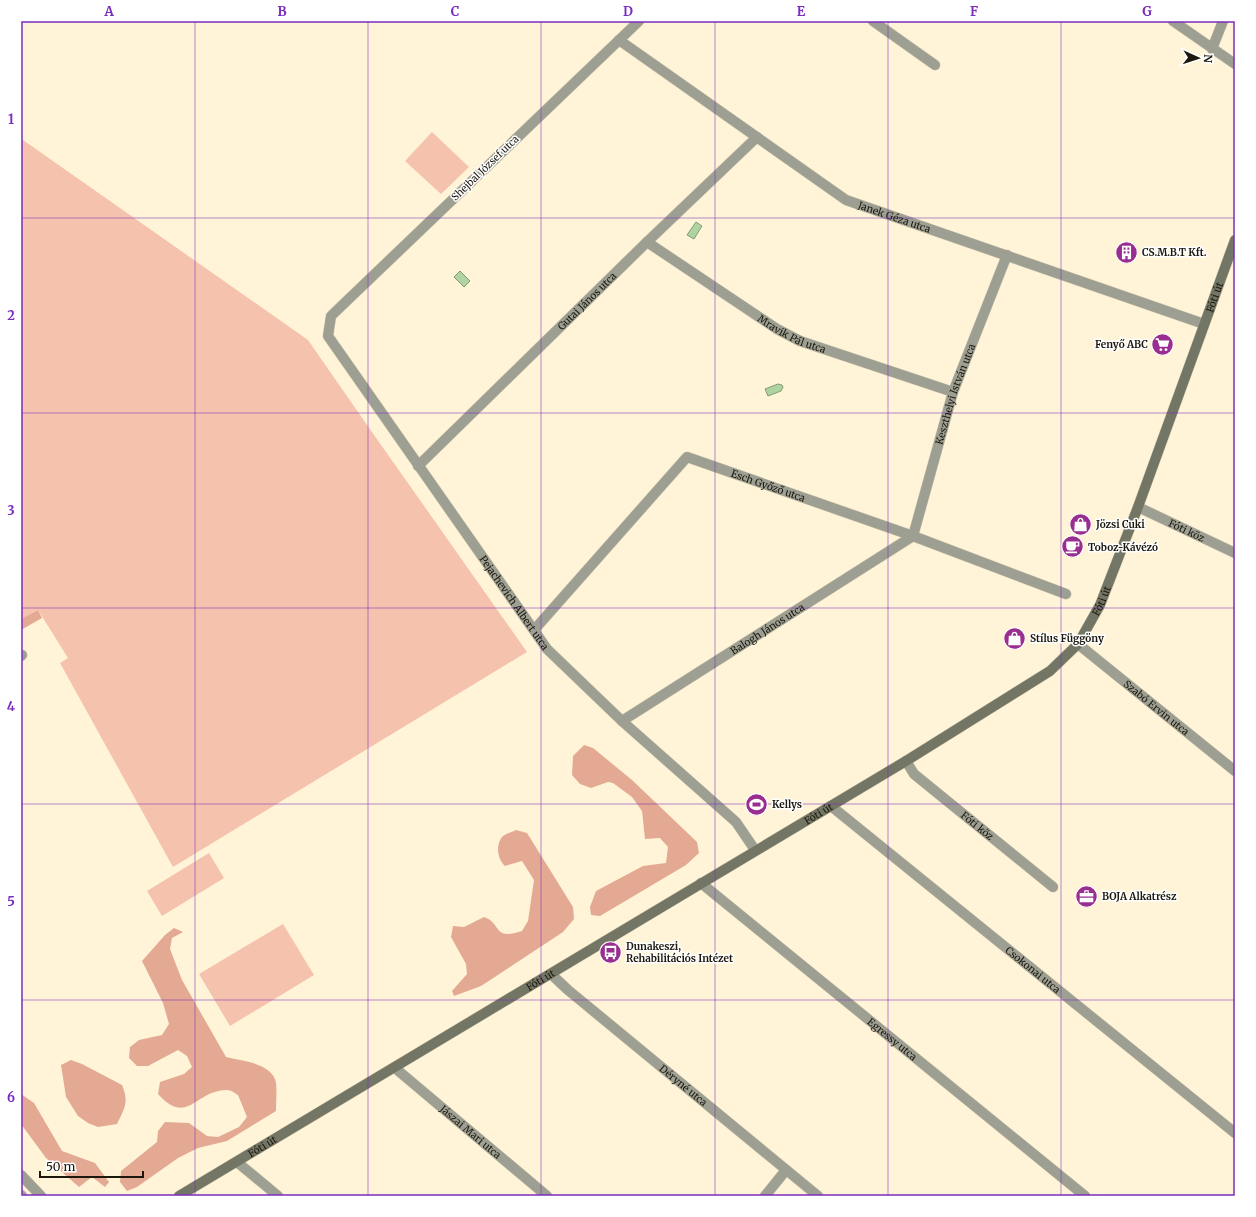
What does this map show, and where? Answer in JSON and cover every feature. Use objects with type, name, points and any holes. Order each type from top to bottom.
[{"type":"main road","name":"Fóti út","points":[[179,1196],[830,806],[1050,671],[1078,644],[1100,605],[1138,507],[1235,240]]},
{"type":"street","name":"Shejbal József utca","points":[[331,316],[639,21]]},
{"type":"street","points":[[873,21],[935,66]]},
{"type":"street","points":[[1173,21],[1235,64]]},
{"type":"street","points":[[1212,49],[1223,21]]},
{"type":"street","name":"Janek Géza utca","points":[[620,40],[846,200],[1204,324]]},
{"type":"street","name":"Gutai János utca","points":[[418,466],[647,242],[757,137]]},
{"type":"street","name":"Mravik Pál utca","points":[[647,242],[777,329],[800,341],[953,392]]},
{"type":"street","name":"Keszthelyi István utca","points":[[913,536],[953,392],[1006,256]]},
{"type":"street","name":"Pejachevich Albert utca","points":[[331,316],[328,336],[547,649],[622,721],[736,822],[755,850]]},
{"type":"street","name":"Esch Győző utca","points":[[534,630],[687,457],[913,536],[1066,594]]},
{"type":"street","name":"Fóti köz","points":[[1138,507],[1235,553]]},
{"type":"street","name":"Balogh János utca","points":[[622,721],[913,536]]},
{"type":"street","name":"Szabó Ervin utca","points":[[1078,644],[1235,771]]},
{"type":"street","name":"Fóti köz","points":[[906,760],[914,774],[1053,887]]},
{"type":"street","name":"Csokonai utca","points":[[830,806],[1235,1133]]},
{"type":"street","name":"Egressy utca","points":[[701,883],[1085,1196]]},
{"type":"street","name":"Déryné utca","points":[[550,974],[818,1196]]},
{"type":"street","name":"Jászai Mari utca","points":[[394,1068],[547,1196]]},
{"type":"street","points":[[237,1162],[278,1196]]},
{"type":"street","points":[[765,1196],[786,1170]]},
{"type":"street","points":[[21,1176],[41,1196]]},
{"type":"shaded area","points":[[432,132],[469,167],[441,194],[405,161]]},
{"type":"shaded area","points":[[23,140],[308,340],[527,652],[173,867],[60,663],[68,658],[38,610],[21,619],[21,142]]},
{"type":"shaded area","points":[[696,222],[702,226],[694,239],[687,235]]},
{"type":"shaded area","points":[[460,271],[470,281],[464,287],[454,277]]},
{"type":"shaded area","points":[[778,384],[782,385],[783,387],[781,391],[768,396],[765,389]]},
{"type":"shaded area","points":[[38,610],[42,618],[21,630],[21,619]]},
{"type":"shaded area","points":[[584,745],[593,748],[632,780],[697,842],[699,853],[686,865],[600,916],[591,915],[590,907],[596,891],[643,866],[666,863],[668,847],[660,838],[645,839],[642,811],[632,797],[613,783],[608,782],[591,788],[580,784],[572,775],[573,756]]},
{"type":"shaded area","points":[[516,830],[527,833],[573,907],[574,919],[563,932],[481,986],[454,996],[452,991],[467,974],[466,964],[451,937],[453,926],[464,927],[484,917],[490,920],[502,933],[512,934],[522,931],[528,921],[534,880],[522,861],[505,866],[498,853],[499,844],[502,837]]},
{"type":"shaded area","points":[[209,853],[224,878],[162,916],[147,891]]},
{"type":"shaded area","points":[[283,924],[314,975],[230,1026],[199,974]]},
{"type":"shaded area","points":[[174,928],[183,932],[172,938],[170,949],[182,980],[226,1057],[256,1064],[269,1071],[274,1076],[276,1083],[276,1111],[227,1141],[198,1148],[178,1158],[137,1187],[127,1191],[120,1182],[121,1171],[157,1142],[158,1131],[165,1122],[189,1123],[207,1136],[218,1137],[239,1127],[247,1117],[238,1095],[230,1090],[207,1095],[185,1107],[177,1107],[168,1103],[158,1094],[160,1082],[184,1074],[192,1067],[187,1056],[178,1050],[148,1066],[137,1066],[129,1058],[130,1047],[139,1040],[162,1035],[169,1024],[163,1003],[142,961],[165,935]]},
{"type":"shaded area","points":[[71,1060],[82,1064],[122,1085],[126,1101],[117,1124],[98,1127],[88,1123],[78,1116],[66,1097],[61,1065]]},
{"type":"shaded area","points":[[21,1094],[34,1103],[62,1151],[95,1163],[109,1182],[105,1187],[92,1177],[79,1187],[46,1158],[21,1124]]},
{"type":"place","name":"CS.M.B.T Kft.","points":[[1127,252]]},
{"type":"place","name":"Fenyő ABC","points":[[1163,344]]},
{"type":"place","name":"Jözsi Cuki","points":[[1080,524]]},
{"type":"place","name":"Toboz-Kávézó","points":[[1072,547]]},
{"type":"place","name":"Stílus Függöny","points":[[1015,638]]},
{"type":"place","name":"Kellys","points":[[756,804]]},
{"type":"place","name":"BOJA Alkatrész","points":[[1087,896]]},
{"type":"place","name":"Dunakeszi, Rehabilitációs Intézet","points":[[611,952]]}]
